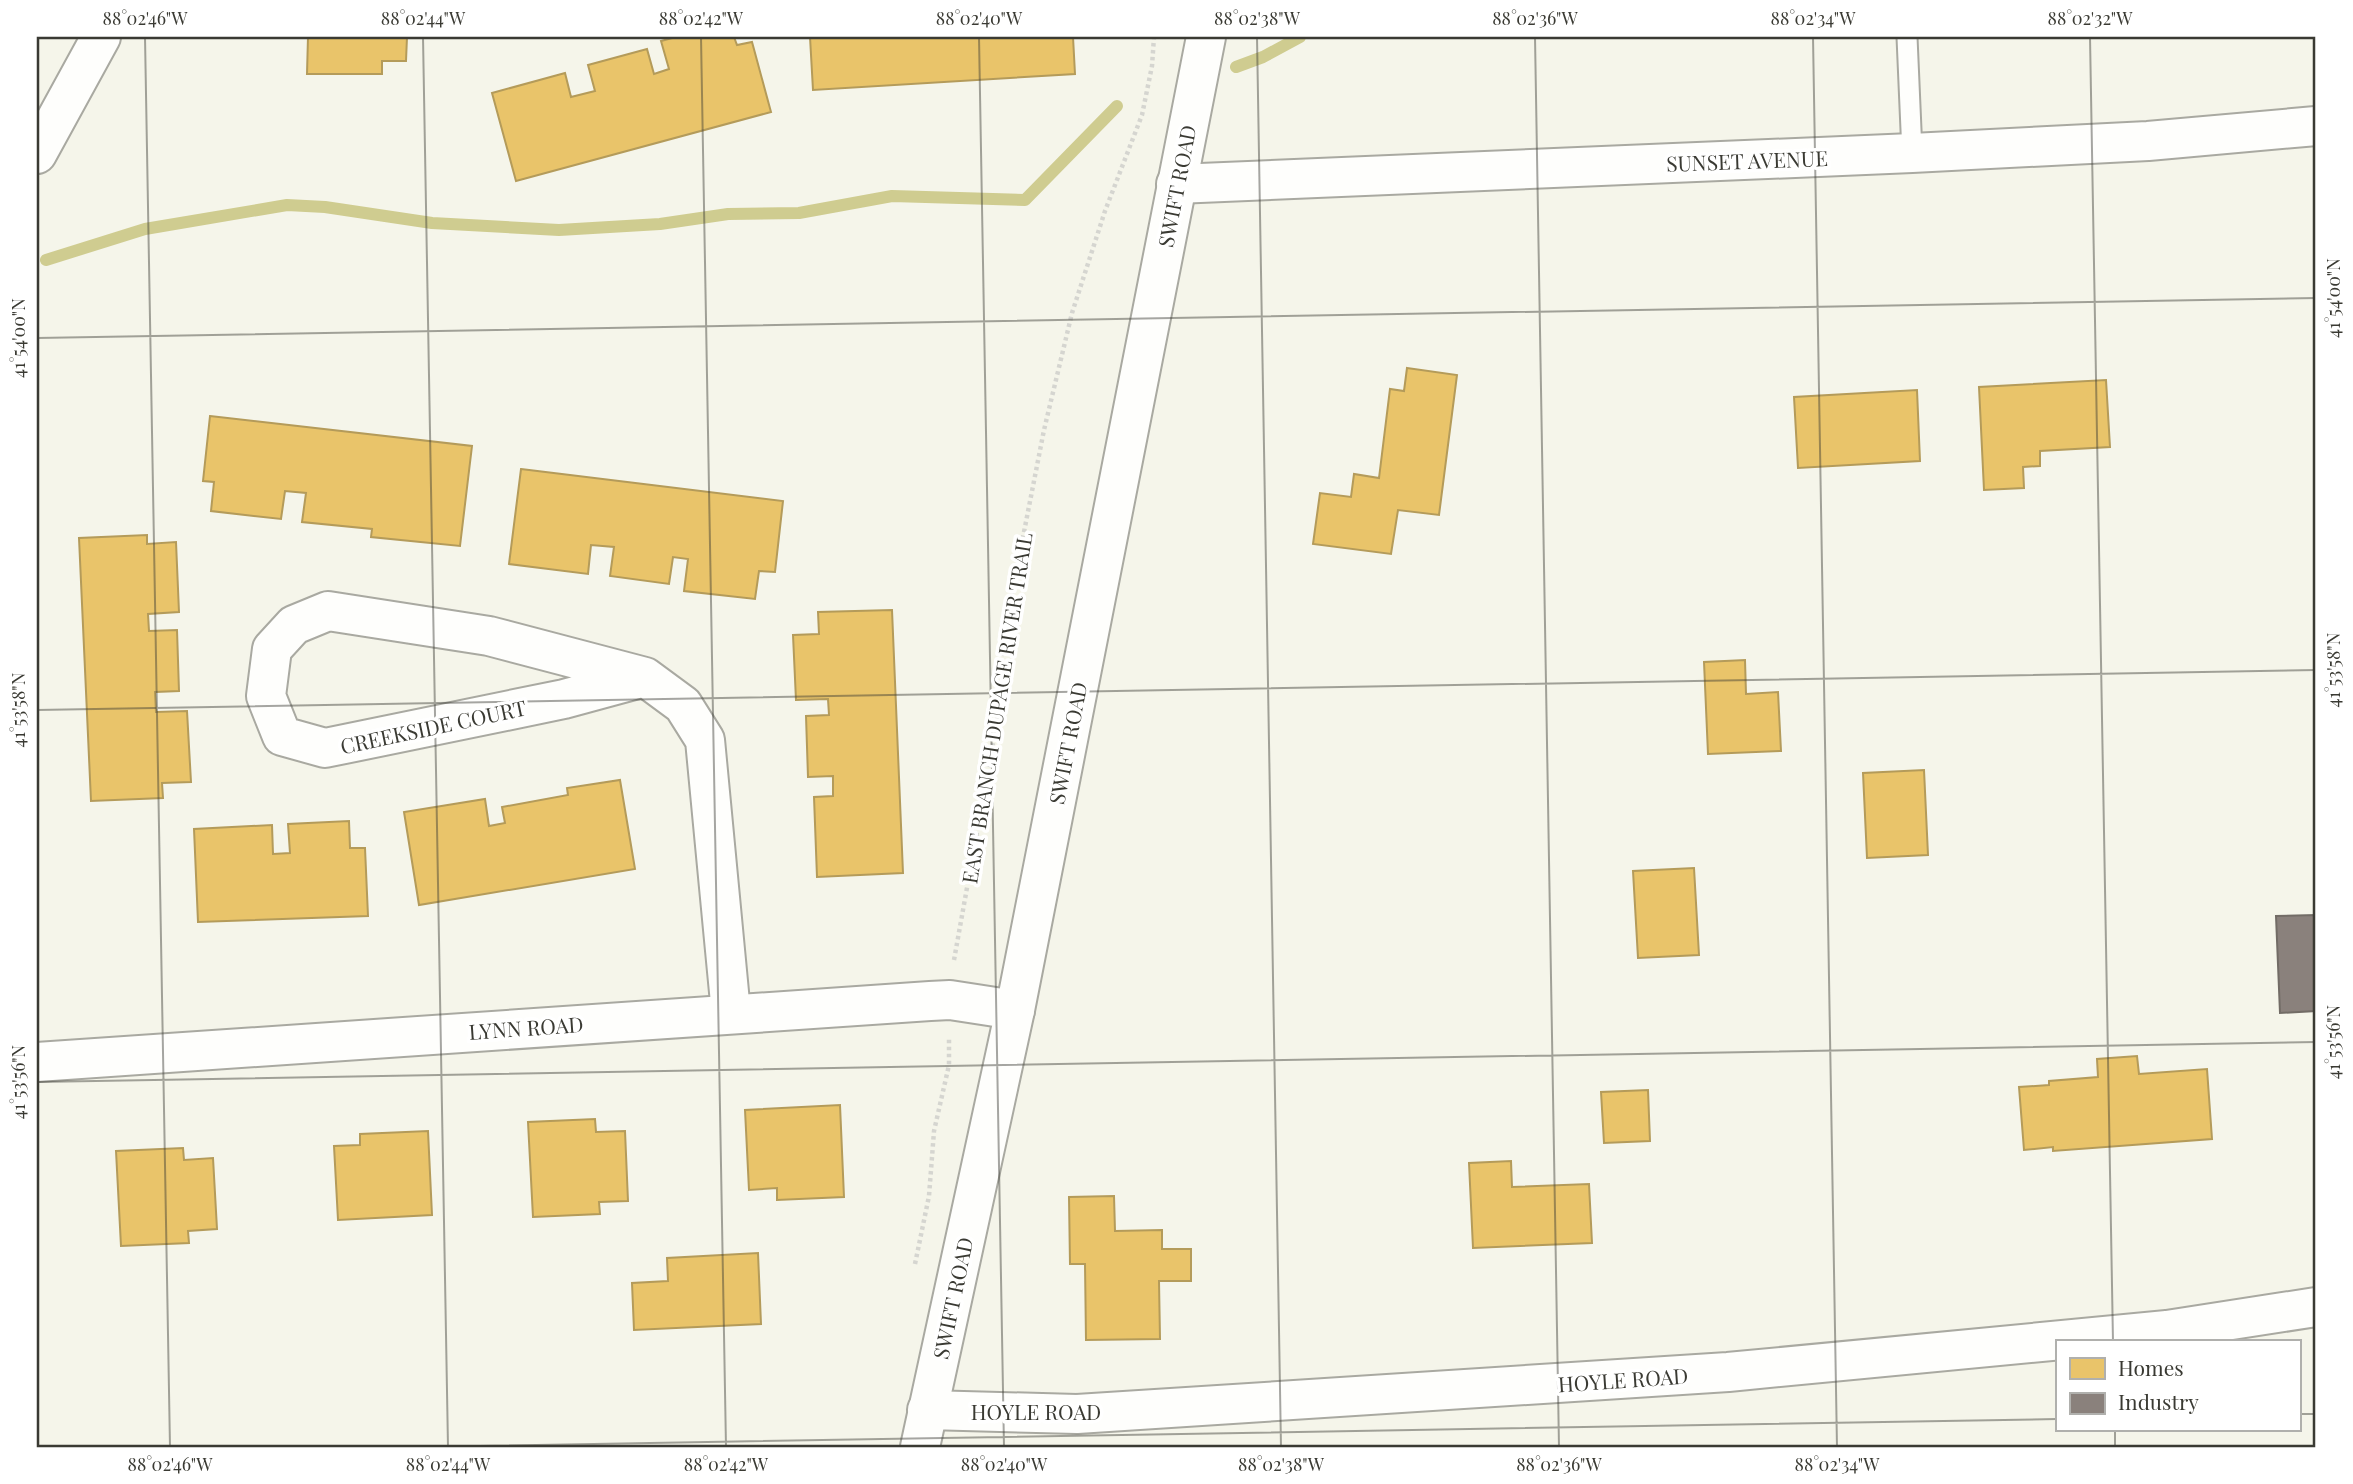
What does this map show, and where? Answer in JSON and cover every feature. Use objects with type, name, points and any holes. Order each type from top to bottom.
[{"type":"street","points":[[37,154],[101,37]]},
{"type":"street","name":"SWIFT ROAD","points":[[920,1447],[1015,1010],[1206,37]]},
{"type":"street","name":"SUNSET AVENUE","points":[[1176,184],[2148,141],[2316,126]]},
{"type":"street","name":"CREEKSIDE COURT","points":[[645,677],[564,699],[326,748],[282,736],[265,696],[272,649],[294,625],[328,611],[489,636],[645,677],[683,705],[705,740],[731,1013]]},
{"type":"street","name":"LYNN ROAD","points":[[37,1062],[950,1000],[1015,1010]]},
{"type":"street","name":"HOYLE ROAD","points":[[2062,1340],[2167,1330],[2316,1307]]},
{"type":"street","name":"HOYLE ROAD","points":[[927,1410],[1077,1414],[1728,1372],[2056,1341]]},
{"type":"lane","points":[[1908,37],[1912,153]]},
{"type":"path","name":"EAST BRANCH DUPAGE RIVER TRAIL","points":[[953,963],[997,721],[1003,639],[1044,430],[1072,313],[1105,211],[1142,115],[1152,66],[1154,37]]},
{"type":"path","points":[[914,1274],[929,1196],[934,1130],[949,1065],[949,1037]]},
{"type":"building: Homes","points":[[308,37],[407,37],[406,61],[382,61],[382,74],[307,74]]},
{"type":"building: Homes","points":[[676,37],[734,37],[737,45],[752,42],[771,112],[516,181],[492,93],[565,73],[571,97],[595,91],[588,65],[647,49],[654,74],[669,69],[661,41]]},
{"type":"building: Homes","points":[[810,37],[1073,37],[1075,74],[813,90]]},
{"type":"building: Homes","points":[[1407,368],[1457,375],[1439,515],[1398,510],[1391,554],[1313,544],[1320,493],[1351,497],[1354,474],[1379,478],[1390,389],[1404,391]]},
{"type":"building: Homes","points":[[2106,380],[2110,447],[2040,451],[2040,466],[2023,467],[2024,488],[1984,490],[1979,387]]},
{"type":"building: Homes","points":[[1917,390],[1920,461],[1798,468],[1794,397]]},
{"type":"building: Homes","points":[[210,416],[472,446],[460,546],[371,537],[372,529],[302,522],[306,493],[285,491],[281,519],[211,511],[214,482],[203,481]]},
{"type":"building: Homes","points":[[521,469],[783,501],[775,572],[759,571],[755,599],[684,591],[688,559],[673,557],[669,584],[610,576],[614,547],[591,545],[588,574],[509,564]]},
{"type":"building: Homes","points":[[147,535],[147,544],[176,542],[179,612],[148,614],[149,631],[177,630],[179,691],[155,692],[156,712],[187,711],[191,782],[162,783],[163,798],[91,801],[79,538]]},
{"type":"building: Homes","points":[[892,610],[903,873],[817,877],[814,797],[833,796],[833,776],[808,777],[806,716],[829,715],[828,699],[796,700],[793,635],[819,634],[818,612]]},
{"type":"building: Homes","points":[[1745,660],[1746,694],[1778,692],[1781,751],[1708,754],[1704,662]]},
{"type":"building: Homes","points":[[1924,770],[1928,855],[1867,858],[1863,773]]},
{"type":"building: Homes","points":[[620,780],[635,869],[419,905],[404,812],[485,799],[489,826],[505,823],[502,807],[568,795],[567,788]]},
{"type":"building: Homes","points":[[349,821],[350,848],[365,848],[368,916],[198,922],[194,829],[272,825],[273,854],[290,853],[288,824]]},
{"type":"building: Homes","points":[[1694,868],[1699,955],[1638,958],[1633,871]]},
{"type":"building: Homes","points":[[2137,1056],[2139,1074],[2207,1069],[2212,1139],[2053,1151],[2053,1147],[2024,1150],[2019,1087],[2049,1085],[2049,1081],[2098,1077],[2097,1059]]},
{"type":"building: Homes","points":[[1648,1090],[1650,1141],[1604,1143],[1601,1092]]},
{"type":"building: Homes","points":[[840,1105],[844,1197],[777,1200],[777,1188],[749,1190],[745,1110]]},
{"type":"building: Homes","points":[[595,1119],[596,1132],[625,1131],[628,1201],[599,1202],[600,1214],[533,1217],[528,1122]]},
{"type":"building: Homes","points":[[428,1131],[432,1215],[338,1220],[334,1146],[360,1145],[360,1134]]},
{"type":"building: Homes","points":[[183,1148],[184,1160],[213,1158],[217,1229],[188,1231],[189,1243],[121,1246],[116,1151]]},
{"type":"building: Homes","points":[[1511,1161],[1512,1187],[1589,1184],[1592,1243],[1473,1248],[1469,1163]]},
{"type":"building: Homes","points":[[1114,1196],[1115,1231],[1162,1230],[1162,1249],[1191,1249],[1191,1281],[1159,1281],[1160,1339],[1086,1340],[1085,1264],[1070,1264],[1069,1197]]},
{"type":"building: Homes","points":[[758,1253],[761,1324],[634,1330],[632,1283],[668,1281],[667,1258]]},
{"type":"building: Industry","points":[[2316,915],[2316,1011],[2280,1013],[2276,916]]},
{"type":"waterway","points":[[1236,67],[1263,57],[1300,37]]},
{"type":"waterway","points":[[46,260],[145,229],[287,205],[325,207],[432,223],[559,230],[660,224],[728,214],[799,213],[892,196],[1025,200],[1117,106]]}]
